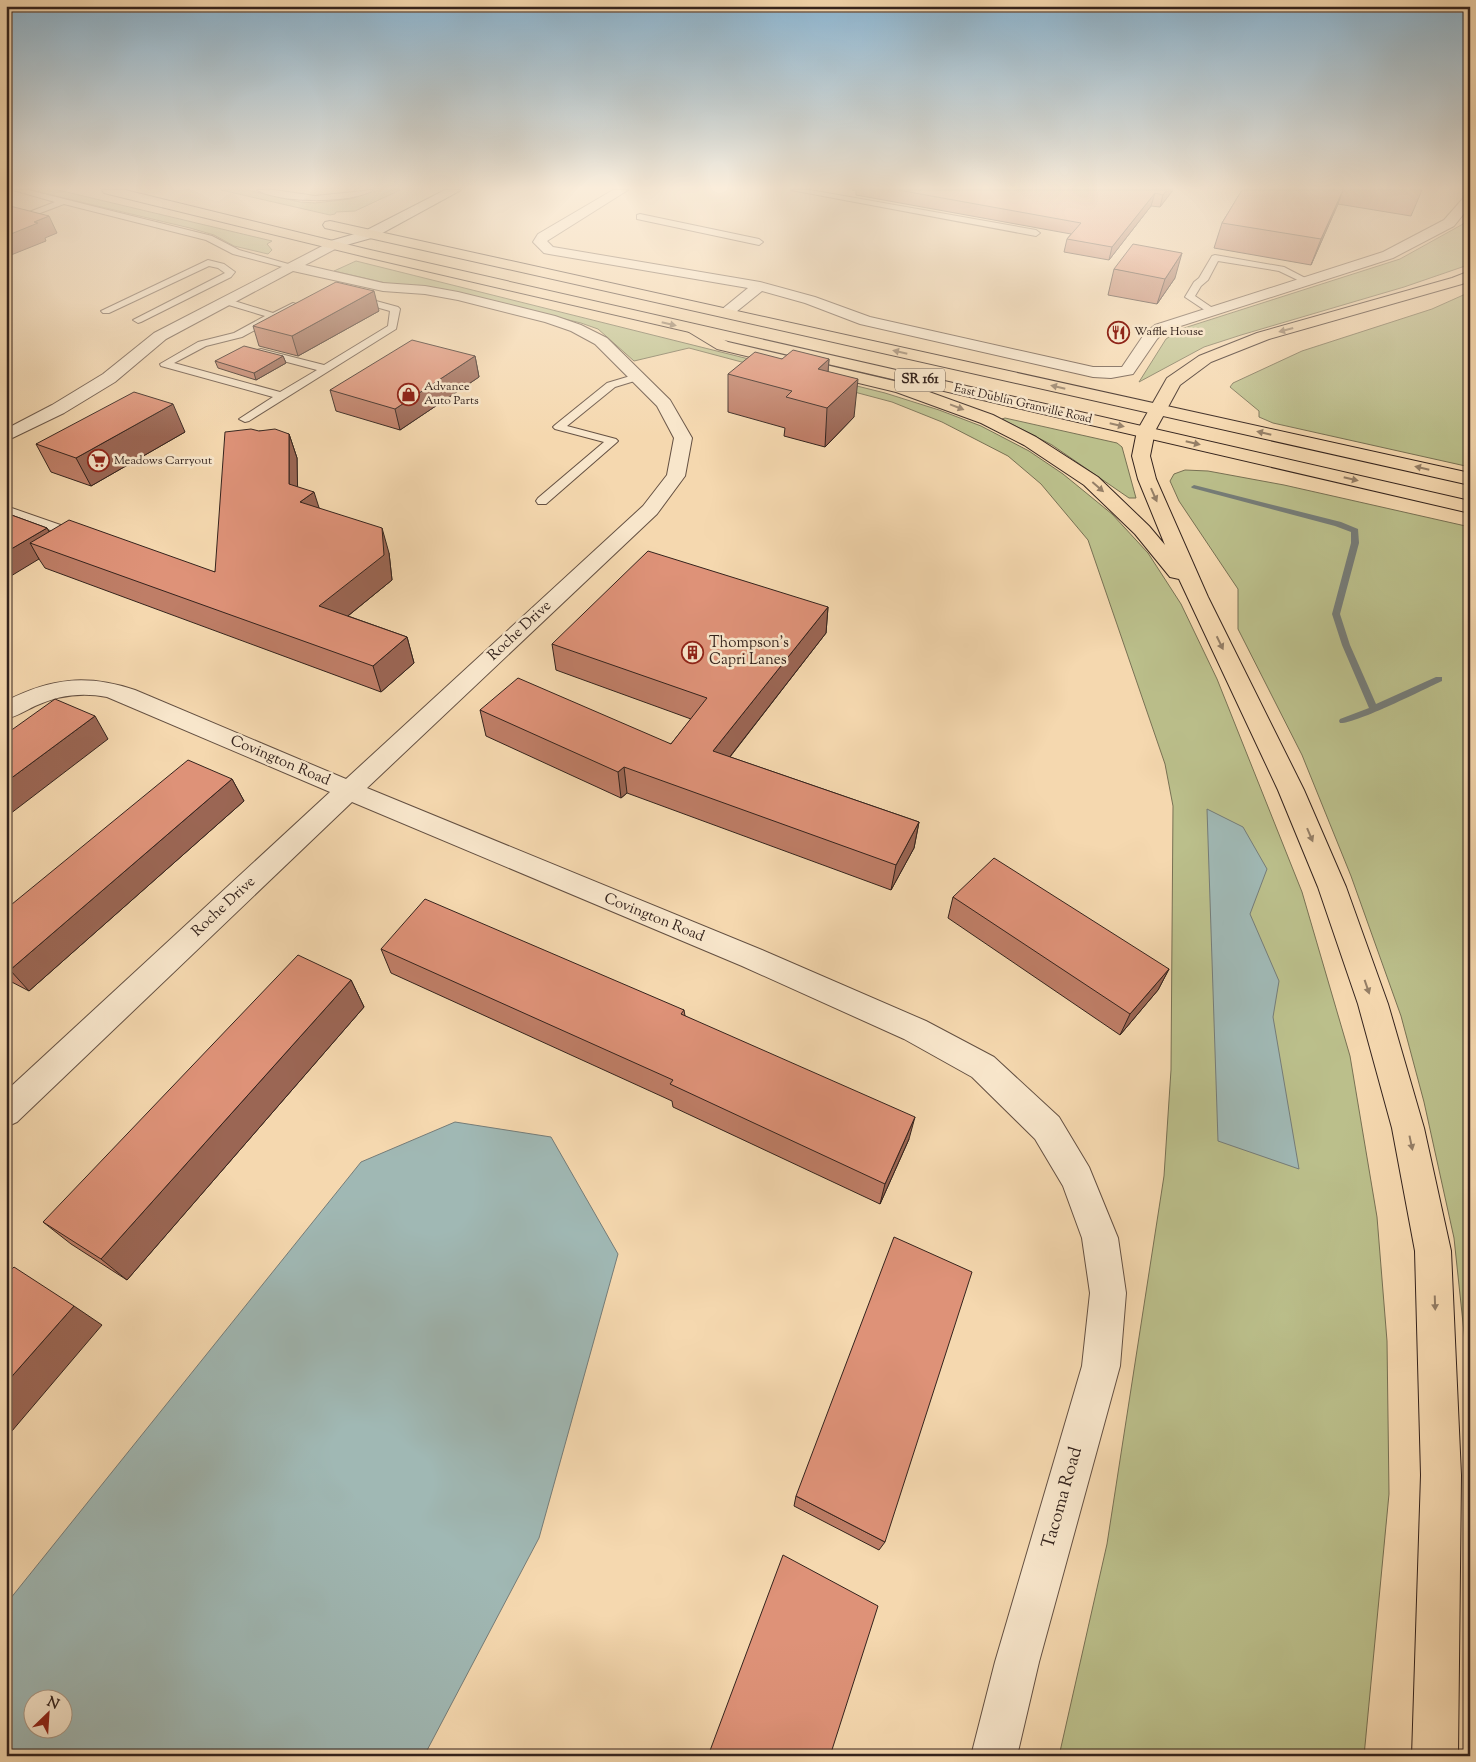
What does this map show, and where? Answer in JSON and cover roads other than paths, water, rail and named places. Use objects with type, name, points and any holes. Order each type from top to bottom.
[{"type":"main road","name":"East Dublin Granville Road","points":[[449,272],[1470,507]]},
{"type":"main road","name":"East Dublin Granville Road","points":[[542,272],[1470,479]]},
{"type":"main road","points":[[1434,1756],[1441,1475],[1434,1251],[1408,1128],[1374,1004],[1332,887],[1291,790],[1197,597],[1147,479],[1141,456],[1146,432],[1173,382],[1205,359],[1263,336],[1448,284],[1470,275]]},
{"type":"main road","points":[[694,329],[723,346],[901,388],[987,419],[1030,441],[1091,481],[1118,505],[1142,530],[1197,597]]},
{"type":"street","points":[[6,436],[58,409],[109,378],[130,358],[160,336],[282,272]]},
{"type":"street","name":"Roche Drive","points":[[6,1112],[348,790],[650,510],[676,476],[683,438],[664,404],[601,341],[576,328],[550,319],[439,292],[384,287],[321,272]]},
{"type":"street","points":[[679,272],[760,286],[810,300],[865,321],[1093,372],[1111,373],[1127,370],[1136,360],[1151,336],[1160,328],[1335,272]]},
{"type":"street","points":[[726,313],[760,286]]},
{"type":"street","name":"Covington Road","points":[[6,710],[33,696],[74,686],[93,685],[111,688],[611,901],[752,958],[915,1030],[983,1067],[1047,1128],[1078,1178],[1100,1238]]},
{"type":"street","name":"Tacoma Road","points":[[994,1756],[1017,1662],[1101,1366],[1108,1293],[1100,1238]]},
{"type":"lane","points":[[106,311],[188,272]]},
{"type":"lane","points":[[138,320],[228,275],[230,272]]},
{"type":"lane","points":[[1208,272],[1203,280],[1197,284],[1190,297],[1212,311]]},
{"type":"lane","points":[[1286,272],[1306,282]]},
{"type":"lane","points":[[245,418],[393,327],[395,309],[340,295]]},
{"type":"lane","points":[[225,302],[274,316]]},
{"type":"lane","points":[[219,344],[299,303]]},
{"type":"lane","points":[[211,366],[184,369],[165,364],[202,344],[235,345]]},
{"type":"lane","points":[[253,350],[326,369]]},
{"type":"lane","points":[[259,360],[271,354]]},
{"type":"lane","points":[[283,367],[295,360]]},
{"type":"lane","points":[[300,372],[312,365]]},
{"type":"lane","points":[[197,368],[224,380],[281,396]]},
{"type":"lane","points":[[224,380],[236,374]]},
{"type":"lane","points":[[542,500],[612,441],[559,427],[611,385],[637,377]]},
{"type":"lane","points":[[248,387],[260,381]]},
{"type":"lane","points":[[266,392],[277,386]]},
{"type":"lane","points":[[6,510],[68,532]]},
{"type":"water","points":[[1207,809],[1243,827],[1267,869],[1250,914],[1279,981],[1273,1017],[1299,1169],[1218,1141]]},
{"type":"water","points":[[455,1122],[551,1137],[618,1254],[539,1538],[424,1756],[6,1756],[6,1604],[361,1162]]},
{"type":"waterway","points":[[1194,487],[1338,524],[1355,531],[1355,543],[1336,614],[1346,645],[1374,709]]},
{"type":"waterway","points":[[1374,709],[1439,679]]},
{"type":"waterway","points":[[1343,721],[1374,709]]},
{"type":"place","name":"Waffle House","points":[[1118,332]]},
{"type":"place","name":"Advance Auto Parts","points":[[408,394]]},
{"type":"place","name":"Meadows Carryout","points":[[98,461]]},
{"type":"place","name":"Thompson's Capri Lanes","points":[[693,652]]}]
